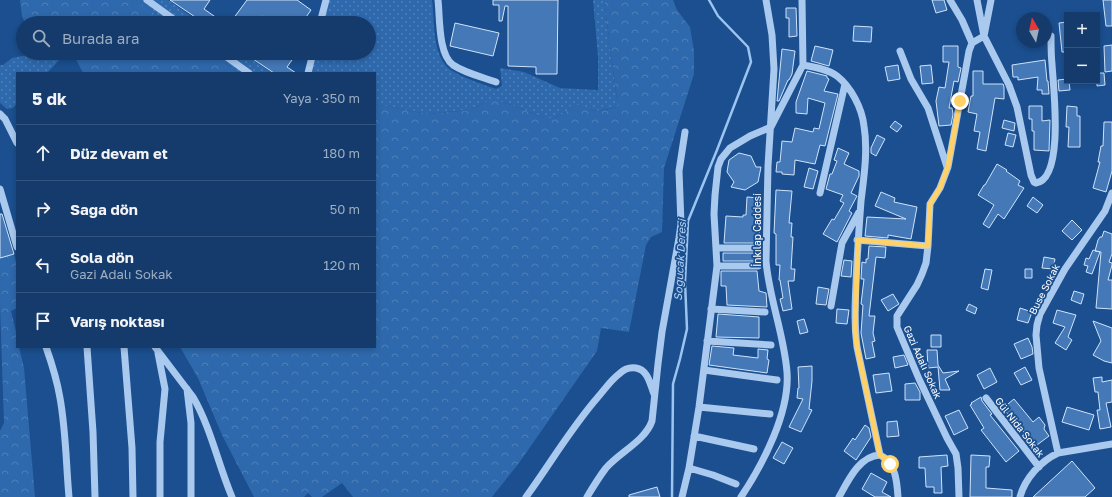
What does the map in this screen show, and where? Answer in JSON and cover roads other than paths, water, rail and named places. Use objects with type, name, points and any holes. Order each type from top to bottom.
[{"type":"street","points":[[147,0],[169,16]]},
{"type":"street","points":[[322,16],[326,0]]},
{"type":"street","points":[[438,0],[442,46],[447,60],[452,65],[496,82]]},
{"type":"street","name":"İnkılap Caddesi","points":[[741,497],[757,472],[783,408],[787,372],[781,334],[767,276],[766,261],[766,210],[774,50],[766,0]]},
{"type":"street","points":[[682,497],[689,468],[704,370],[717,266],[714,214],[718,167],[721,159],[730,148],[741,141],[771,127],[803,65],[802,0]]},
{"type":"street","points":[[950,0],[962,20],[972,43],[984,36],[991,0]]},
{"type":"street","points":[[978,0],[984,36],[1016,102],[1031,176],[1036,183],[1044,180],[1052,163],[1054,150],[1056,130],[1051,48]]},
{"type":"street","name":"Gazi Adalı Sokak","points":[[959,497],[956,454],[919,379],[896,324],[897,316],[901,308],[917,285],[922,274],[928,246],[930,204],[940,188],[948,168],[972,43]]},
{"type":"street","points":[[900,51],[911,79],[928,108],[948,168]]},
{"type":"street","points":[[231,60],[248,72]]},
{"type":"street","points":[[308,72],[311,60]]},
{"type":"street","points":[[803,65],[836,75],[845,84],[859,108],[864,126],[864,161],[858,240],[855,329],[857,347],[880,455]]},
{"type":"street","points":[[820,193],[845,84]]},
{"type":"street","points":[[0,114],[16,141]]},
{"type":"street","points":[[587,497],[607,468],[642,436],[650,426],[653,416],[662,332],[681,224],[679,171],[685,132]]},
{"type":"street","points":[[0,189],[16,244]]},
{"type":"street","name":"Buse Sokak","points":[[1058,453],[1039,368],[1036,336],[1037,325],[1040,314],[1065,269],[1105,212],[1112,193]]},
{"type":"street","points":[[1105,212],[1112,201]]},
{"type":"street","points":[[831,306],[842,243],[860,210]]},
{"type":"street","points":[[858,240],[928,246]]},
{"type":"street","points":[[717,248],[757,248]]},
{"type":"street","points":[[717,266],[758,266]]},
{"type":"street","points":[[711,309],[765,312]]},
{"type":"street","points":[[707,341],[771,344]]},
{"type":"street","points":[[46,348],[55,374],[60,399],[66,450],[69,497]]},
{"type":"street","points":[[87,348],[93,432],[94,497]]},
{"type":"street","points":[[124,348],[132,448],[133,497]]},
{"type":"street","points":[[156,349],[187,388],[198,405],[232,497]]},
{"type":"street","points":[[156,349],[163,374],[165,389],[160,442],[160,497]]},
{"type":"street","points":[[526,497],[584,413],[618,374],[630,368],[641,370],[648,378],[654,396]]},
{"type":"street","points":[[704,370],[777,380]]},
{"type":"street","points":[[187,388],[192,429],[191,497]]},
{"type":"street","name":"Gül Nida Sokak","points":[[986,398],[1039,467]]},
{"type":"street","points":[[698,406],[770,414]]},
{"type":"street","points":[[694,436],[754,449]]},
{"type":"street","points":[[1020,497],[1027,480],[1045,461],[1058,453],[1112,444]]},
{"type":"street","points":[[839,497],[860,465],[870,457],[880,455],[887,459],[893,470],[897,481],[898,497]]},
{"type":"street","points":[[689,468],[736,484]]},
{"type":"street","points":[[225,497],[226,484]]},
{"type":"waterway","name":"Soğucak Deresi","points":[[672,497],[673,384],[687,329],[685,282],[688,221],[751,62],[748,47],[718,16],[709,0]]}]
